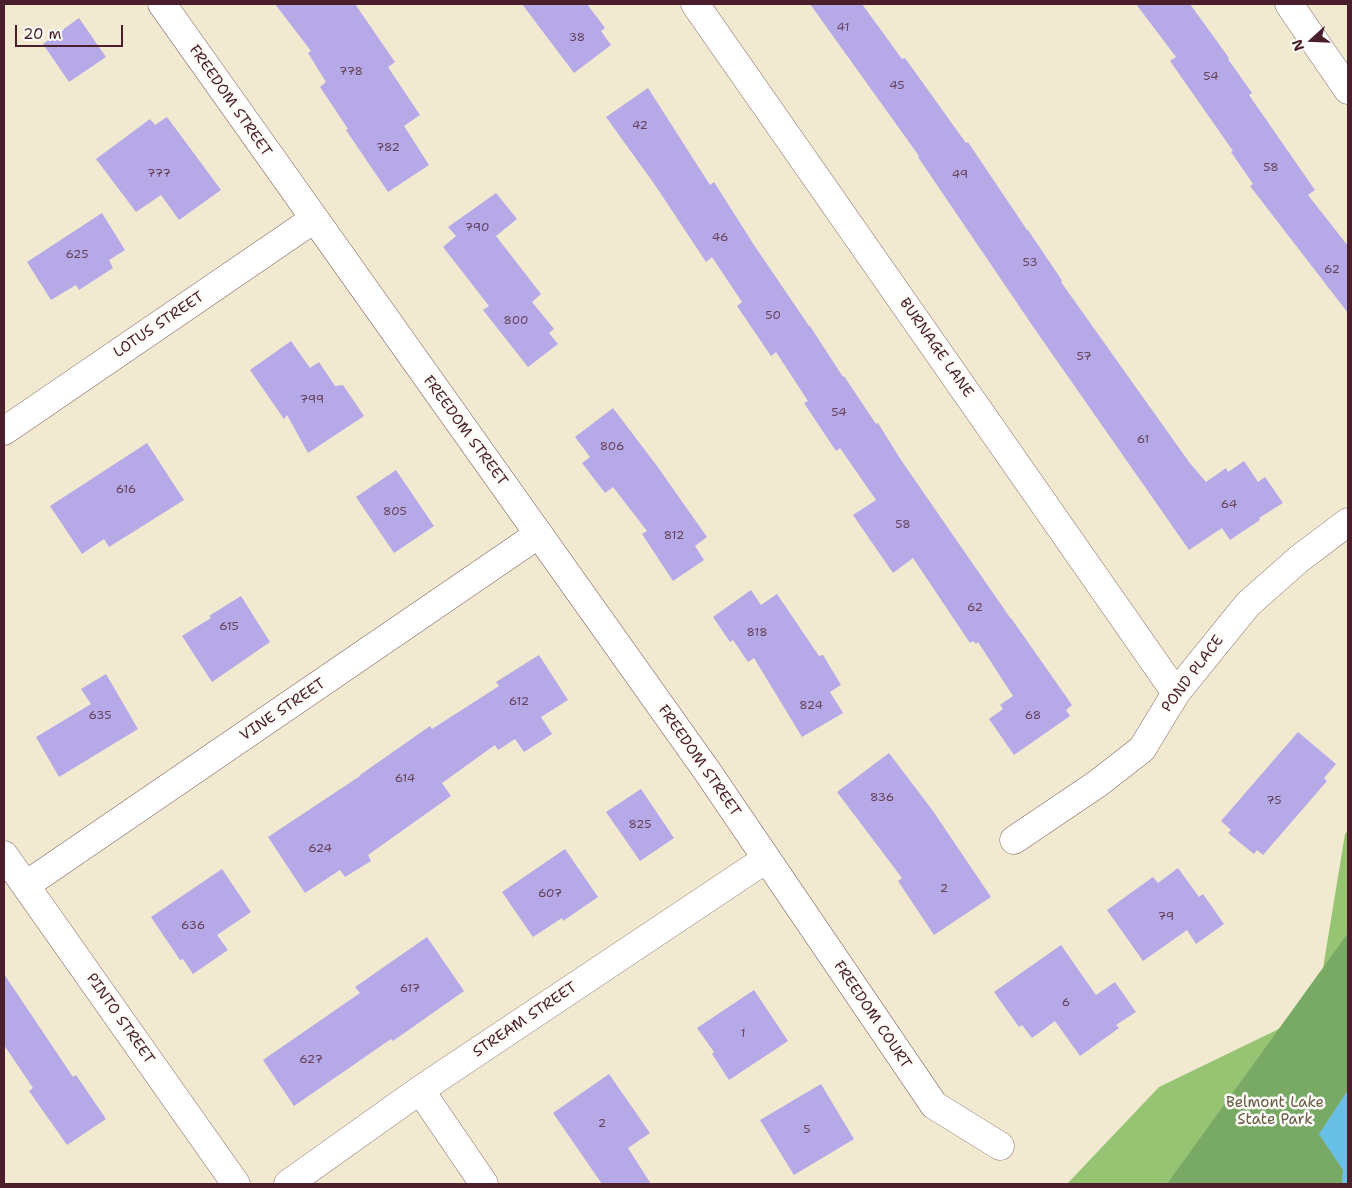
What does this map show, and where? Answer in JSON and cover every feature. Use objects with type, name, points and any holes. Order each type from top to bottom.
[{"type":"street","name":"FREEDOM STREET","points":[[162,4],[540,534],[766,859]]},
{"type":"street","name":"BURNAGE LANE","points":[[695,4],[1176,692]]},
{"type":"street","points":[[1289,4],[1348,90]]},
{"type":"street","name":"LOTUS STREET","points":[[4,431],[314,219]]},
{"type":"street","name":"POND PLACE","points":[[1014,840],[1098,784],[1142,749],[1176,692],[1248,604],[1299,559],[1348,522]]},
{"type":"street","name":"VINE STREET","points":[[26,885],[540,534]]},
{"type":"street","name":"PINTO STREET","points":[[4,855],[236,1184]]},
{"type":"street","name":"STREAM STREET","points":[[288,1184],[420,1090],[766,859]]},
{"type":"street","name":"FREEDOM COURT","points":[[766,859],[934,1105],[1000,1146]]},
{"type":"street","points":[[420,1090],[484,1184]]},
{"type":"green space","name":"Belmont Lake State Park","points":[[1348,830],[1348,1184],[1067,1184],[1159,1087],[1316,1011],[1345,834]]},
{"type":"green space","name":"Belmont Lake State Park","points":[[1348,933],[1348,1090],[1319,1134],[1343,1170],[1342,1184],[1167,1184]]},
{"type":"water","points":[[1348,1090],[1348,1184],[1342,1184],[1343,1170],[1319,1134]]},
{"type":"building","points":[[275,4],[355,4],[395,62],[388,67],[420,115],[404,126],[429,165],[388,192],[346,130],[348,129],[320,87],[326,82],[308,53],[311,51]]},
{"type":"building","points":[[522,4],[587,4],[605,28],[601,31],[611,45],[574,73]]},
{"type":"building","points":[[810,4],[862,4],[902,59],[905,58],[966,143],[968,142],[1059,276],[1061,282],[1189,462],[1206,482],[1226,468],[1228,472],[1244,461],[1258,482],[1265,477],[1283,503],[1230,540],[1222,528],[1189,550],[1034,328],[919,156]]},
{"type":"building","points":[[1136,4],[1190,4],[1229,58],[1252,93],[1249,95],[1315,190],[1308,195],[1348,246],[1348,313],[1250,186],[1253,184],[1231,152],[1233,151],[1170,61],[1176,57]]},
{"type":"building","points":[[79,18],[106,57],[69,82],[43,44]]},
{"type":"building","points":[[648,88],[710,185],[714,182],[843,377],[876,424],[878,423],[901,460],[1072,705],[1066,710],[1070,716],[1014,755],[989,719],[1003,709],[1000,705],[1013,696],[978,642],[976,644],[973,641],[970,643],[913,558],[893,573],[853,515],[876,500],[840,448],[836,451],[804,403],[808,401],[776,352],[771,356],[737,306],[742,302],[712,257],[706,262],[655,185],[606,117]]},
{"type":"building","points":[[167,117],[221,190],[179,220],[161,195],[136,212],[96,159],[150,119],[155,125]]},
{"type":"building","points":[[496,193],[517,219],[496,236],[541,294],[532,302],[554,329],[549,333],[558,344],[528,367],[483,310],[489,306],[443,247],[456,236],[448,227]]},
{"type":"building","points":[[102,213],[125,250],[109,260],[113,268],[79,290],[76,285],[51,300],[27,262]]},
{"type":"building","points":[[291,341],[310,368],[319,362],[335,386],[343,385],[364,416],[308,453],[287,415],[284,419],[250,370]]},
{"type":"building","points":[[613,408],[707,537],[695,546],[704,560],[673,581],[642,534],[647,531],[613,487],[605,493],[582,463],[590,457],[575,437]]},
{"type":"building","points":[[147,443],[184,500],[109,547],[104,539],[82,554],[50,506]]},
{"type":"building","points":[[396,470],[434,526],[394,553],[356,497]]},
{"type":"building","points":[[751,590],[761,605],[777,594],[819,656],[823,655],[841,685],[830,692],[843,713],[802,737],[754,658],[748,662],[733,640],[730,642],[713,617]]},
{"type":"building","points":[[241,596],[270,642],[212,682],[182,636]]},
{"type":"building","points":[[539,655],[568,700],[541,717],[552,734],[524,752],[515,739],[498,750],[495,745],[442,783],[451,796],[368,855],[371,861],[345,877],[340,870],[305,893],[268,837],[360,776],[430,726],[432,729],[499,686],[496,682]]},
{"type":"building","points":[[106,674],[138,729],[59,777],[36,737],[91,704],[81,689]]},
{"type":"building","points":[[1298,732],[1336,764],[1324,778],[1327,781],[1263,855],[1257,850],[1254,854],[1228,833],[1231,830],[1221,821]]},
{"type":"building","points":[[889,753],[933,811],[991,897],[934,935],[898,881],[902,878],[837,792]]},
{"type":"building","points":[[641,789],[674,838],[640,861],[606,812]]},
{"type":"building","points":[[565,849],[598,897],[563,921],[562,918],[533,937],[502,892]]},
{"type":"building","points":[[1178,868],[1199,897],[1203,894],[1224,924],[1196,944],[1187,930],[1143,961],[1107,910],[1153,877],[1158,883]]},
{"type":"building","points":[[222,869],[251,912],[217,935],[228,950],[193,974],[183,959],[180,960],[151,917]]},
{"type":"building","points":[[427,937],[464,991],[393,1041],[391,1039],[294,1106],[263,1060],[360,993],[355,987]]},
{"type":"building","points":[[1061,945],[1096,995],[1115,982],[1136,1012],[1116,1025],[1119,1028],[1080,1056],[1055,1021],[1032,1038],[1022,1025],[1019,1027],[994,992]]},
{"type":"building","points":[[4,974],[73,1077],[76,1075],[106,1119],[67,1145],[29,1091],[33,1088],[4,1045]]},
{"type":"building","points":[[754,990],[788,1041],[729,1080],[712,1054],[714,1052],[697,1028]]},
{"type":"building","points":[[609,1074],[650,1133],[628,1148],[651,1184],[602,1184],[553,1113]]},
{"type":"building","points":[[821,1084],[854,1139],[794,1175],[760,1120]]}]
